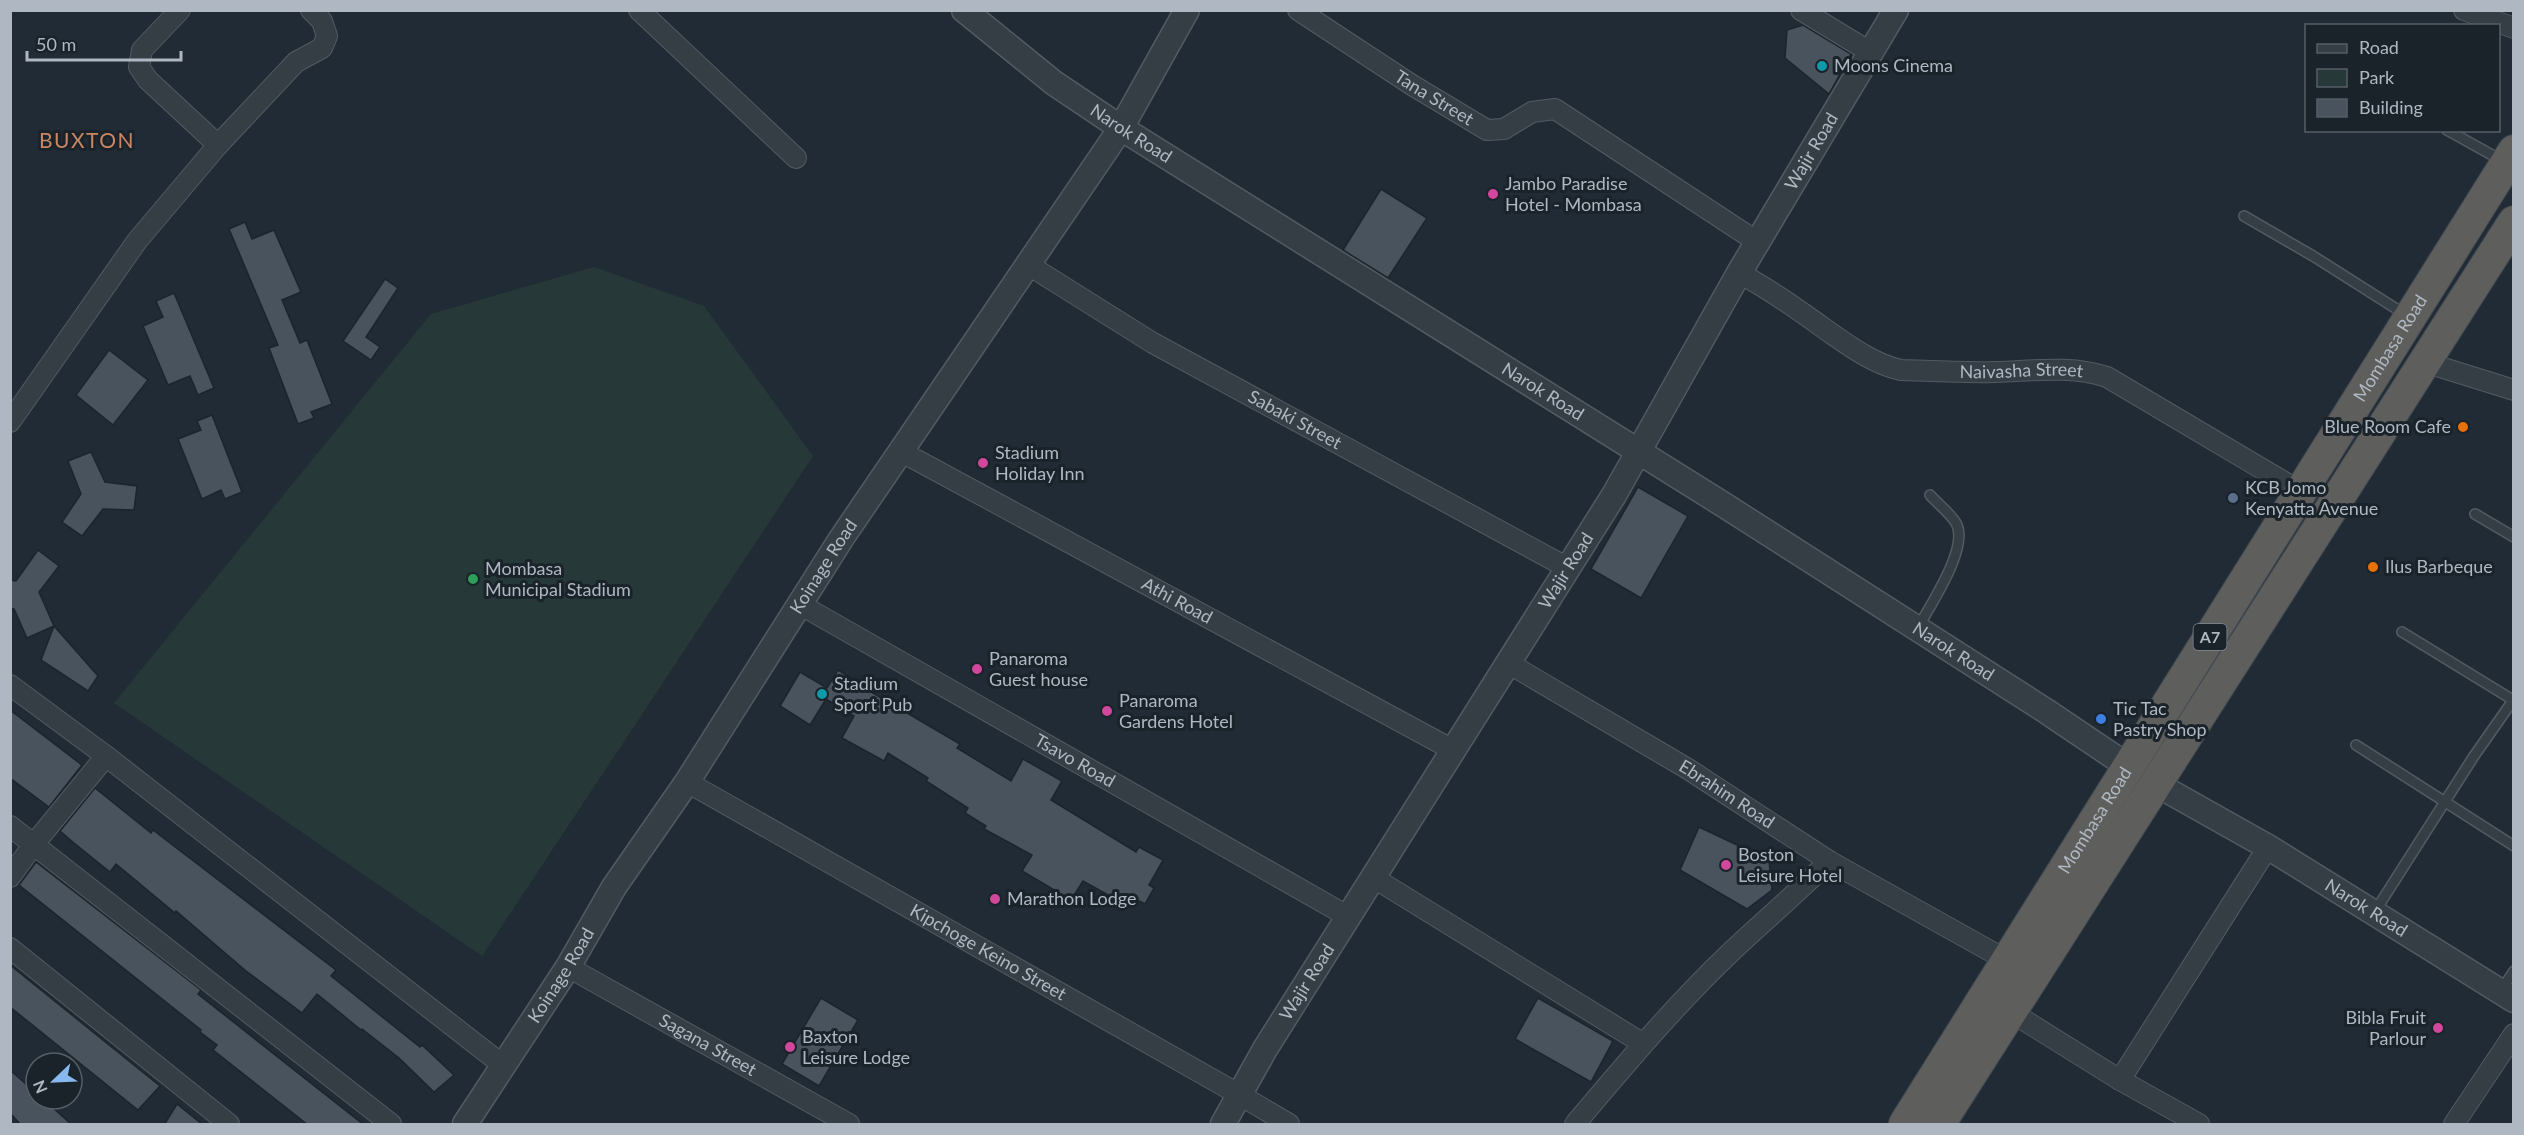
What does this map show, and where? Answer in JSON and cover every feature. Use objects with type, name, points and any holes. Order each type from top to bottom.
[{"type":"highway","name":"Mombasa Road","points":[[1905,1125],[2510,157]]},
{"type":"highway","name":"Mombasa Road","points":[[1948,1122],[2011,1012],[2514,222]]},
{"type":"highway","points":[[2162,714],[2189,731]]},
{"type":"highway","points":[[2099,815],[2127,830]]},
{"type":"street","points":[[180,10],[142,50],[139,67],[148,80],[218,145]]},
{"type":"street","points":[[10,422],[137,241],[218,145],[296,62],[321,48],[327,36],[322,21],[311,10]]},
{"type":"street","points":[[639,10],[796,158]]},
{"type":"street","name":"Narok Road","points":[[964,10],[1054,83],[1121,128],[1918,629],[2046,711],[2129,768]]},
{"type":"street","name":"Koinage Road","points":[[465,1125],[568,967],[614,887],[687,782],[725,719],[900,451],[961,366],[1027,264],[1121,128],[1187,10]]},
{"type":"street","name":"Tana Street","points":[[1298,10],[1412,86],[1487,130],[1504,129],[1532,112],[1555,109],[1758,243]]},
{"type":"street","points":[[1801,10],[1870,52]]},
{"type":"street","name":"Wajir Road","points":[[1222,1125],[1265,1049],[1639,453],[1654,421],[1739,273],[1896,10]]},
{"type":"street","points":[[2468,16],[2499,24]]},
{"type":"street","name":"Sabaki Street","points":[[1027,264],[1153,343],[1568,568]]},
{"type":"street","name":"Naivasha Street","points":[[1739,273],[1762,286],[1842,341],[1889,368],[1993,372],[2055,369],[2094,372],[2107,376],[2301,492]]},
{"type":"street","points":[[2424,362],[2514,390]]},
{"type":"street","name":"Athi Road","points":[[900,451],[1453,750]]},
{"type":"street","name":"Tsavo Road","points":[[801,605],[1349,917]]},
{"type":"street","name":"Ebrahim Road","points":[[1508,663],[1688,770],[1829,861],[2008,961]]},
{"type":"street","points":[[10,685],[106,756],[504,1065]]},
{"type":"street","points":[[10,877],[106,756]]},
{"type":"street","name":"Kipchoge Keino Street","points":[[687,782],[1240,1095],[1289,1125]]},
{"type":"street","name":"Narok Road","points":[[2156,784],[2268,847],[2507,996]]},
{"type":"street","points":[[10,826],[391,1125]]},
{"type":"street","points":[[2120,1080],[2268,847]]},
{"type":"street","points":[[1575,1125],[1642,1043],[1733,951],[1829,861]]},
{"type":"street","points":[[1374,878],[1642,1043]]},
{"type":"street","points":[[10,948],[229,1125]]},
{"type":"street","name":"Sagana Street","points":[[568,967],[849,1125]]},
{"type":"street","points":[[2011,1012],[2120,1080],[2199,1125]]},
{"type":"street","points":[[2454,1125],[2514,1034]]},
{"type":"lane","points":[[2452,132],[2510,157]]},
{"type":"lane","points":[[2244,216],[2313,256],[2410,318]]},
{"type":"lane","points":[[1918,629],[1955,557],[1960,537],[1956,523],[1930,495]]},
{"type":"lane","points":[[2475,514],[2514,537]]},
{"type":"lane","points":[[2374,913],[2474,756],[2513,700],[2471,672],[2402,632]]},
{"type":"lane","points":[[2356,745],[2514,846]]},
{"type":"lane","points":[[2507,996],[2514,971]]},
{"type":"green space","name":"Mombasa Municipal Stadium","points":[[594,267],[704,306],[813,456],[482,956],[114,703],[431,314]]},
{"type":"building","name":"Moons Cinema","points":[[1803,25],[1851,54],[1829,94],[1785,58],[1787,30]]},
{"type":"building","points":[[1381,189],[1427,218],[1388,278],[1343,250]]},
{"type":"building","points":[[245,222],[252,239],[274,230],[301,292],[282,300],[300,343],[307,340],[332,404],[311,412],[314,418],[298,424],[269,348],[278,345],[229,229]]},
{"type":"building","points":[[385,279],[398,288],[366,337],[380,347],[371,360],[343,341]]},
{"type":"building","points":[[174,293],[214,388],[198,395],[190,376],[168,385],[143,326],[163,317],[156,301]]},
{"type":"building","points":[[109,350],[148,380],[113,425],[76,395]]},
{"type":"building","points":[[212,415],[242,492],[225,499],[221,490],[202,499],[178,439],[201,430],[197,421]]},
{"type":"building","points":[[91,452],[105,482],[137,486],[134,510],[103,509],[82,536],[62,522],[81,494],[68,461]]},
{"type":"building","points":[[1638,487],[1688,516],[1641,598],[1591,569]]},
{"type":"building","points":[[38,550],[59,566],[39,592],[54,626],[27,638],[14,609],[10,608],[10,580],[16,581]]},
{"type":"building","points":[[54,626],[98,676],[88,691],[41,660]]},
{"type":"building","points":[[838,670],[960,744],[957,748],[1011,781],[1023,759],[1062,781],[1051,800],[1136,852],[1139,847],[1163,860],[1149,885],[1154,888],[1145,904],[1131,897],[1126,905],[1083,881],[1071,900],[1022,871],[1032,855],[984,829],[986,826],[965,813],[968,808],[926,781],[928,778],[888,753],[884,761],[842,738],[854,716],[826,699],[810,725],[780,706],[800,672],[827,688]]},
{"type":"building","points":[[10,710],[82,765],[49,807],[10,778]]},
{"type":"building","points":[[95,788],[151,833],[153,830],[336,970],[331,976],[420,1047],[422,1045],[454,1075],[434,1092],[399,1058],[317,994],[302,1013],[246,971],[176,911],[175,913],[116,864],[110,872],[60,831]]},
{"type":"building","name":"Boston Leisure Hotel","points":[[1699,827],[1769,860],[1772,890],[1747,909],[1680,870]]},
{"type":"building","points":[[36,862],[201,990],[198,994],[364,1125],[308,1125],[213,1050],[217,1045],[200,1032],[201,1030],[19,885]]},
{"type":"building","points":[[10,965],[160,1086],[138,1110],[84,1067],[84,1051],[65,1051],[10,1007]]},
{"type":"building","points":[[821,998],[858,1020],[819,1086],[782,1064]]},
{"type":"building","points":[[1538,998],[1613,1041],[1591,1082],[1515,1039]]},
{"type":"building","points":[[10,1070],[24,1082],[24,1111],[56,1111],[72,1125],[21,1125],[10,1113]]},
{"type":"building","points":[[177,1104],[203,1125],[164,1125]]},
{"type":"place","name":"Moons Cinema","points":[[1822,66]]},
{"type":"place","name":"Jambo Paradise Hotel - Mombasa","points":[[1493,194]]},
{"type":"place","name":"Blue Room Cafe","points":[[2463,427]]},
{"type":"place","name":"Stadium Holiday Inn","points":[[983,463]]},
{"type":"place","name":"KCB Jomo Kenyatta Avenue","points":[[2233,498]]},
{"type":"place","name":"Ilus Barbeque","points":[[2373,567]]},
{"type":"place","name":"Mombasa Municipal Stadium","points":[[473,579]]},
{"type":"place","name":"Panaroma Guest house","points":[[977,669]]},
{"type":"place","name":"Stadium Sport Pub","points":[[822,694]]},
{"type":"place","name":"Panaroma Gardens Hotel","points":[[1107,711]]},
{"type":"place","name":"Tic Tac Pastry Shop","points":[[2101,719]]},
{"type":"place","name":"Boston Leisure Hotel","points":[[1726,865]]},
{"type":"place","name":"Marathon Lodge","points":[[995,899]]},
{"type":"place","name":"Bibla Fruit Parlour","points":[[2438,1028]]},
{"type":"place","name":"Baxton Leisure Lodge","points":[[790,1047]]},
{"type":"district","name":"BUXTON","points":[[87,141]]}]
